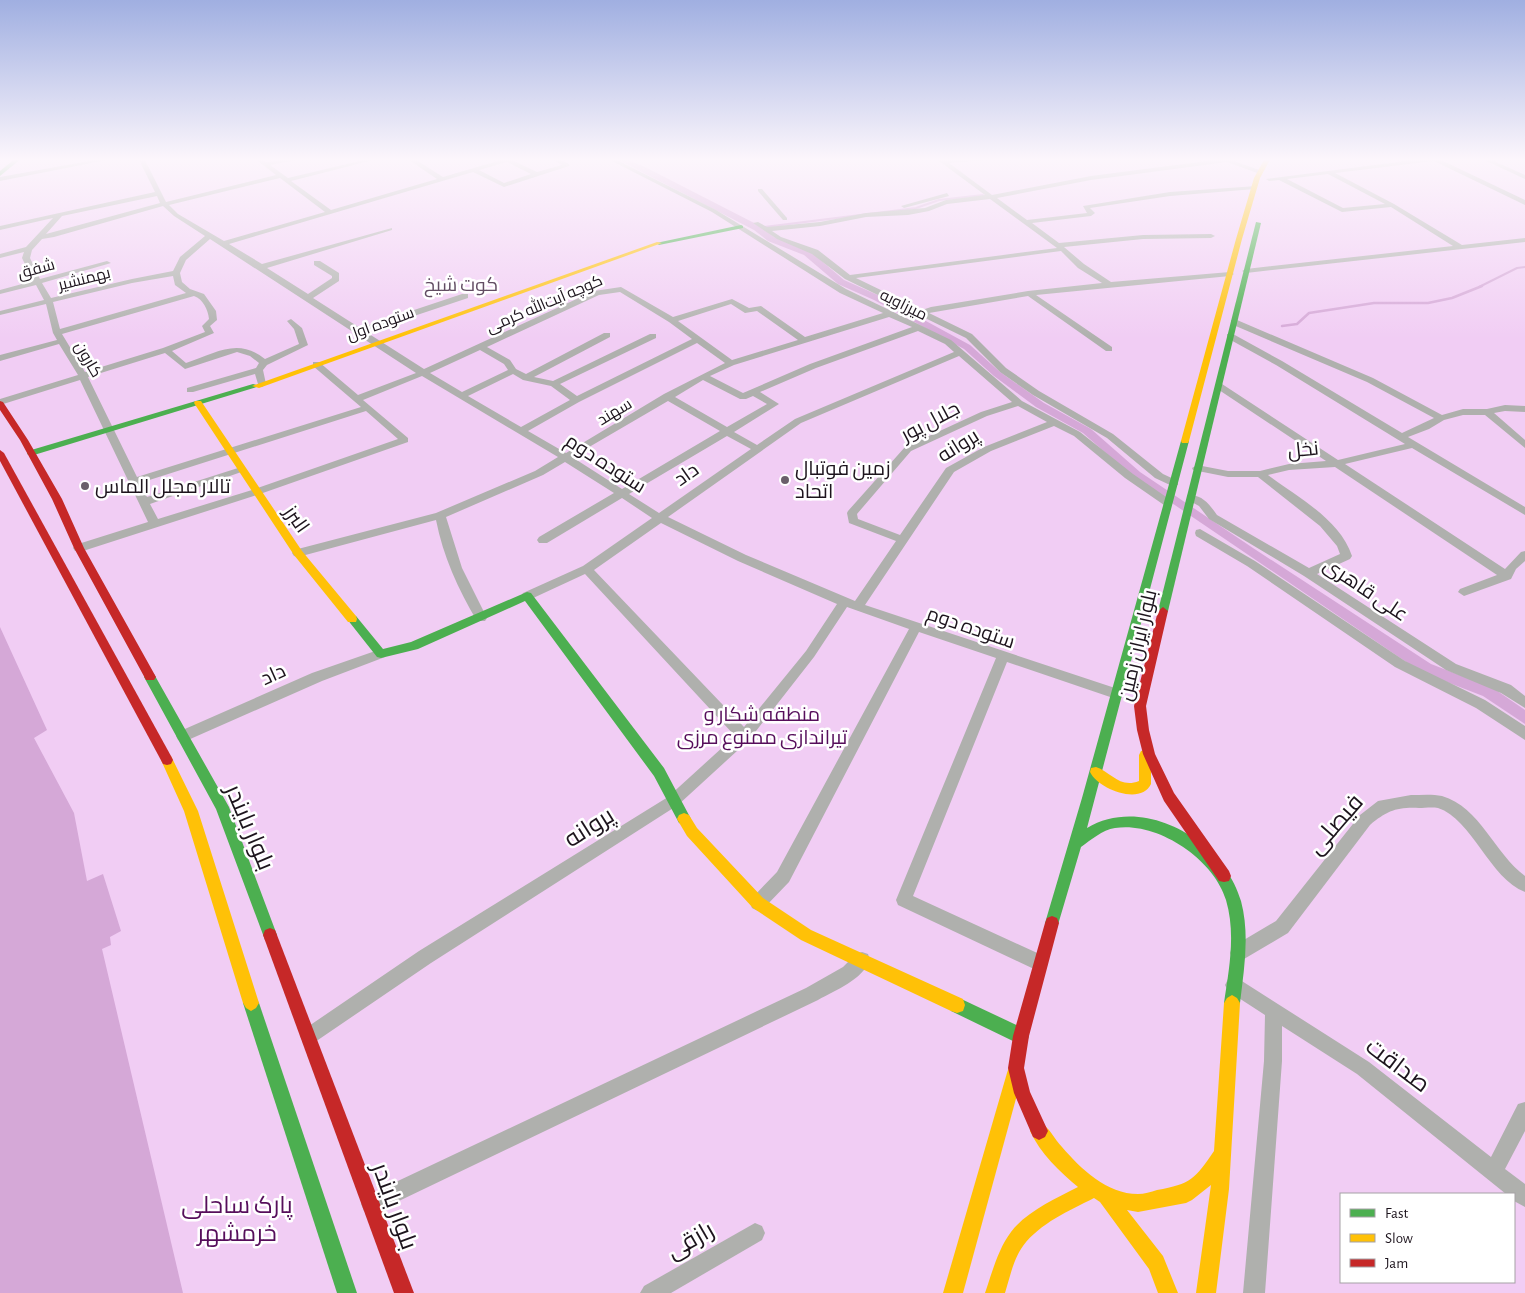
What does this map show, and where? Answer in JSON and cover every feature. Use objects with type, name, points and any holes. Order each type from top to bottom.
[{"type":"street","points":[[0,228],[45,218]]},
{"type":"street","points":[[0,256],[29,249],[57,218]]},
{"type":"street","points":[[39,237],[52,236],[114,218]]},
{"type":"street","name":"ستوده دوم","points":[[181,218],[261,267],[423,374],[566,457],[658,517],[742,558],[850,604],[1116,694]]},
{"type":"street","points":[[223,244],[308,218]]},
{"type":"street","name":"میرزاویه","points":[[728,218],[878,300],[889,314],[948,342],[1019,403],[1077,434],[1129,476],[1168,503]]},
{"type":"street","points":[[761,225],[791,218]]},
{"type":"street","points":[[742,226],[820,224],[849,218]]},
{"type":"street","points":[[1019,218],[1060,247],[1081,266],[1108,282]]},
{"type":"street","points":[[1024,222],[1064,218]]},
{"type":"street","points":[[761,225],[779,238],[815,252],[878,300],[921,314],[970,336],[1003,370],[1036,393],[1110,436],[1173,485],[1246,218]]},
{"type":"street","points":[[1191,501],[1197,468],[1260,218]]},
{"type":"street","points":[[1414,218],[1460,247]]},
{"type":"street","name":"ستوده اول","points":[[31,453],[262,384],[654,244],[742,226]]},
{"type":"street","points":[[261,267],[390,229]]},
{"type":"street","points":[[0,403],[166,350],[210,333],[206,326],[213,320],[212,311],[201,296],[192,294],[178,283],[176,273],[183,259],[210,236]]},
{"type":"street","points":[[848,277],[1142,237],[1212,236]]},
{"type":"street","points":[[1246,271],[1525,240]]},
{"type":"street","name":"کارون","points":[[29,249],[26,258],[28,267],[49,301],[59,337],[83,376],[154,524]]},
{"type":"street","name":"شفق","points":[[0,292],[108,263]]},
{"type":"street","points":[[308,298],[336,279],[336,275],[317,263]]},
{"type":"street","name":"بهمنشیر","points":[[0,313],[132,281],[176,273]]},
{"type":"street","points":[[921,314],[931,309],[1028,292],[1108,282],[1230,274]]},
{"type":"street","name":"کوچه آیت‌الله کرمی","points":[[357,399],[423,374],[597,293],[621,289],[628,291],[672,320],[732,363]]},
{"type":"street","points":[[1028,292],[1109,349]]},
{"type":"street","points":[[0,358],[192,294]]},
{"type":"street","points":[[360,331],[465,296]]},
{"type":"street","points":[[672,320],[732,301],[748,311],[758,308],[804,340]]},
{"type":"street","name":"سهند","points":[[298,554],[440,515],[538,473],[667,396],[703,376],[732,363],[889,314]]},
{"type":"street","points":[[190,390],[261,367],[304,345],[298,328],[291,320]]},
{"type":"street","points":[[1234,322],[1370,380],[1441,418]]},
{"type":"street","points":[[703,376],[743,397],[813,366],[918,328]]},
{"type":"street","points":[[526,378],[607,335]]},
{"type":"street","points":[[554,384],[653,336]]},
{"type":"street","points":[[1230,336],[1279,363],[1525,512]]},
{"type":"street","points":[[521,431],[576,400],[698,339]]},
{"type":"street","points":[[480,346],[507,362],[513,372],[526,378],[554,384],[576,400]]},
{"type":"street","points":[[166,350],[185,366],[237,349],[253,354],[261,367],[262,384]]},
{"type":"street","name":"داد","points":[[183,736],[378,651],[414,646],[481,618],[587,569],[658,517],[798,421],[961,352]]},
{"type":"street","points":[[79,548],[256,492],[405,440],[316,364]]},
{"type":"street","points":[[461,396],[513,372]]},
{"type":"street","points":[[1219,386],[1334,464],[1506,576]]},
{"type":"street","points":[[543,540],[774,404],[753,392]]},
{"type":"street","points":[[667,396],[757,449]]},
{"type":"street","name":"بلوار بایندر","points":[[0,403],[57,499],[79,548],[222,808],[404,1293]]},
{"type":"street","name":"البرز","points":[[198,403],[298,554],[378,651]]},
{"type":"street","name":"جلال پور","points":[[903,540],[853,521],[852,513],[908,449],[984,414],[1019,403]]},
{"type":"street","points":[[134,481],[367,408]]},
{"type":"street","points":[[1400,437],[1426,427],[1441,418],[1463,412],[1487,412],[1505,408],[1525,409]]},
{"type":"street","points":[[1487,412],[1525,445]]},
{"type":"street","name":"پروانه","points":[[309,1036],[425,958],[673,801],[744,736],[903,540],[950,470],[971,456],[1055,422]]},
{"type":"street","name":"نخل","points":[[1197,468],[1228,474],[1260,474],[1289,467],[1334,464],[1412,445]]},
{"type":"street","points":[[0,453],[66,578],[157,739],[191,811],[233,950],[347,1293]]},
{"type":"street","points":[[144,502],[242,470]]},
{"type":"street","points":[[1260,474],[1315,516],[1338,536],[1346,547],[1346,556],[1308,573]]},
{"type":"street","name":"بلوار ایران زمین","points":[[953,1293],[1016,1068],[1021,1036],[1040,963],[1096,772],[1173,485]]},
{"type":"street","name":"بلوار ایران زمین","points":[[1191,501],[1140,706],[1141,726],[1145,747],[1166,793],[1224,876]]},
{"type":"street","name":"علی قاهری","points":[[1191,501],[1203,504],[1213,516],[1308,573],[1451,667],[1506,689],[1525,703]]},
{"type":"street","points":[[440,515],[444,542],[481,618]]},
{"type":"street","points":[[1200,533],[1402,665],[1509,719],[1525,734]]},
{"type":"street","points":[[1464,592],[1506,576],[1512,567],[1525,556]]},
{"type":"street","points":[[66,578],[90,568]]},
{"type":"street","points":[[587,569],[744,736]]},
{"type":"street","points":[[527,596],[659,772],[673,801],[692,832],[758,903],[806,934],[1021,1036]]},
{"type":"street","points":[[758,903],[783,877],[916,627]]},
{"type":"street","points":[[1004,657],[904,900],[1040,963]]},
{"type":"street","points":[[1096,772],[1122,789],[1140,789],[1145,784],[1145,747]]},
{"type":"street","name":"فیصلی","points":[[1238,953],[1282,927],[1365,820],[1383,805],[1411,801],[1440,802],[1458,813],[1474,828],[1510,874],[1525,885]]},
{"type":"street","points":[[1076,843],[1093,829],[1110,822],[1144,824],[1180,839],[1200,853],[1224,876],[1234,898],[1238,953],[1234,984],[1222,1155],[1211,1268],[1206,1293]]},
{"type":"street","points":[[371,1204],[812,994],[849,973],[862,960]]},
{"type":"street","name":"صداقت","points":[[1234,984],[1363,1068],[1525,1197]]},
{"type":"street","points":[[1254,1293],[1273,1061],[1274,1010]]},
{"type":"street","points":[[1016,1068],[1022,1093],[1034,1124],[1055,1154],[1106,1196],[1156,1263],[1168,1293]]},
{"type":"street","points":[[1494,1171],[1525,1111]]},
{"type":"street","points":[[1106,1196],[1138,1203],[1186,1194],[1207,1177],[1222,1155]]},
{"type":"street","points":[[995,1293],[1006,1260],[1021,1234],[1049,1214],[1095,1188]]},
{"type":"street","name":"رازقی","points":[[651,1293],[755,1233]]},
{"type":"green space","name":"منطقه شکار و تیراندازی ممنوع مرزی","points":[[0,218],[1525,218],[1525,1293],[0,1293]]},
{"type":"shaded area","points":[[0,627],[47,730],[34,738],[74,813],[87,881],[103,874],[121,931],[110,937],[111,945],[102,949],[183,1293],[0,1293]]},
{"type":"waterway","points":[[739,218],[757,228],[771,239],[807,253],[841,282],[877,298],[967,347],[997,374],[1040,405],[1087,431],[1136,474],[1249,551],[1426,668],[1488,692],[1525,718]]},
{"type":"waterway","points":[[757,228],[834,218]]},
{"type":"waterway","points":[[1479,287],[1517,268],[1525,267]]},
{"type":"waterway","points":[[1282,326],[1297,324],[1309,313],[1374,303],[1428,303],[1452,298],[1482,286]]},
{"type":"traffic: fast","points":[[1163,611],[1258,223]]},
{"type":"traffic: fast","points":[[659,243],[741,227]]},
{"type":"traffic: fast","points":[[31,453],[256,386]]},
{"type":"traffic: fast","points":[[1052,923],[1089,798],[1185,441]]},
{"type":"traffic: fast","points":[[352,619],[381,654],[414,646],[527,596],[659,772],[684,819]]},
{"type":"traffic: fast","points":[[150,677],[222,807],[270,935]]},
{"type":"traffic: fast","points":[[1076,843],[1105,825],[1116,822],[1134,822],[1152,825],[1170,832],[1202,853],[1226,882],[1236,911],[1239,937],[1232,1003]]},
{"type":"traffic: fast","points":[[251,1003],[347,1293]]},
{"type":"traffic: fast","points":[[957,1005],[1021,1036]]},
{"type":"traffic: slow","points":[[1185,441],[1245,218]]},
{"type":"traffic: slow","points":[[256,386],[659,243]]},
{"type":"traffic: slow","points":[[198,403],[298,553],[352,619]]},
{"type":"traffic: slow","points":[[1096,772],[1107,781],[1119,787],[1126,789],[1138,787],[1145,784],[1145,755]]},
{"type":"traffic: slow","points":[[167,760],[191,811],[251,1003]]},
{"type":"traffic: slow","points":[[684,819],[692,832],[758,903],[806,935],[957,1005]]},
{"type":"traffic: slow","points":[[1206,1293],[1220,1189],[1232,1003]]},
{"type":"traffic: slow","points":[[953,1293],[1015,1073]]},
{"type":"traffic: slow","points":[[1039,1131],[1055,1153],[1083,1180],[1106,1196],[1156,1263],[1168,1293]]},
{"type":"traffic: slow","points":[[1106,1196],[1138,1203],[1186,1194],[1207,1177],[1220,1157]]},
{"type":"traffic: slow","points":[[995,1293],[1004,1265],[1017,1239],[1024,1230],[1053,1210],[1095,1188]]},
{"type":"traffic: jam","points":[[0,404],[24,440],[57,499],[79,548],[150,677]]},
{"type":"traffic: jam","points":[[0,453],[167,760]]},
{"type":"traffic: jam","points":[[1163,611],[1140,706],[1143,730],[1149,754],[1169,797],[1224,876]]},
{"type":"traffic: jam","points":[[1039,1131],[1022,1093],[1016,1068],[1021,1036],[1052,923]]},
{"type":"traffic: jam","points":[[270,935],[404,1293]]},
{"type":"place","name":"زمین فوتبال اتحاد","points":[[785,480]]},
{"type":"place","name":"تالار مجلل الماس","points":[[85,486]]},
{"type":"district","name":"کوت شیخ","points":[[461,284]]},
{"type":"park label","name":"پارک ساحلی خرمشهر","points":[[237,1219]]}]
